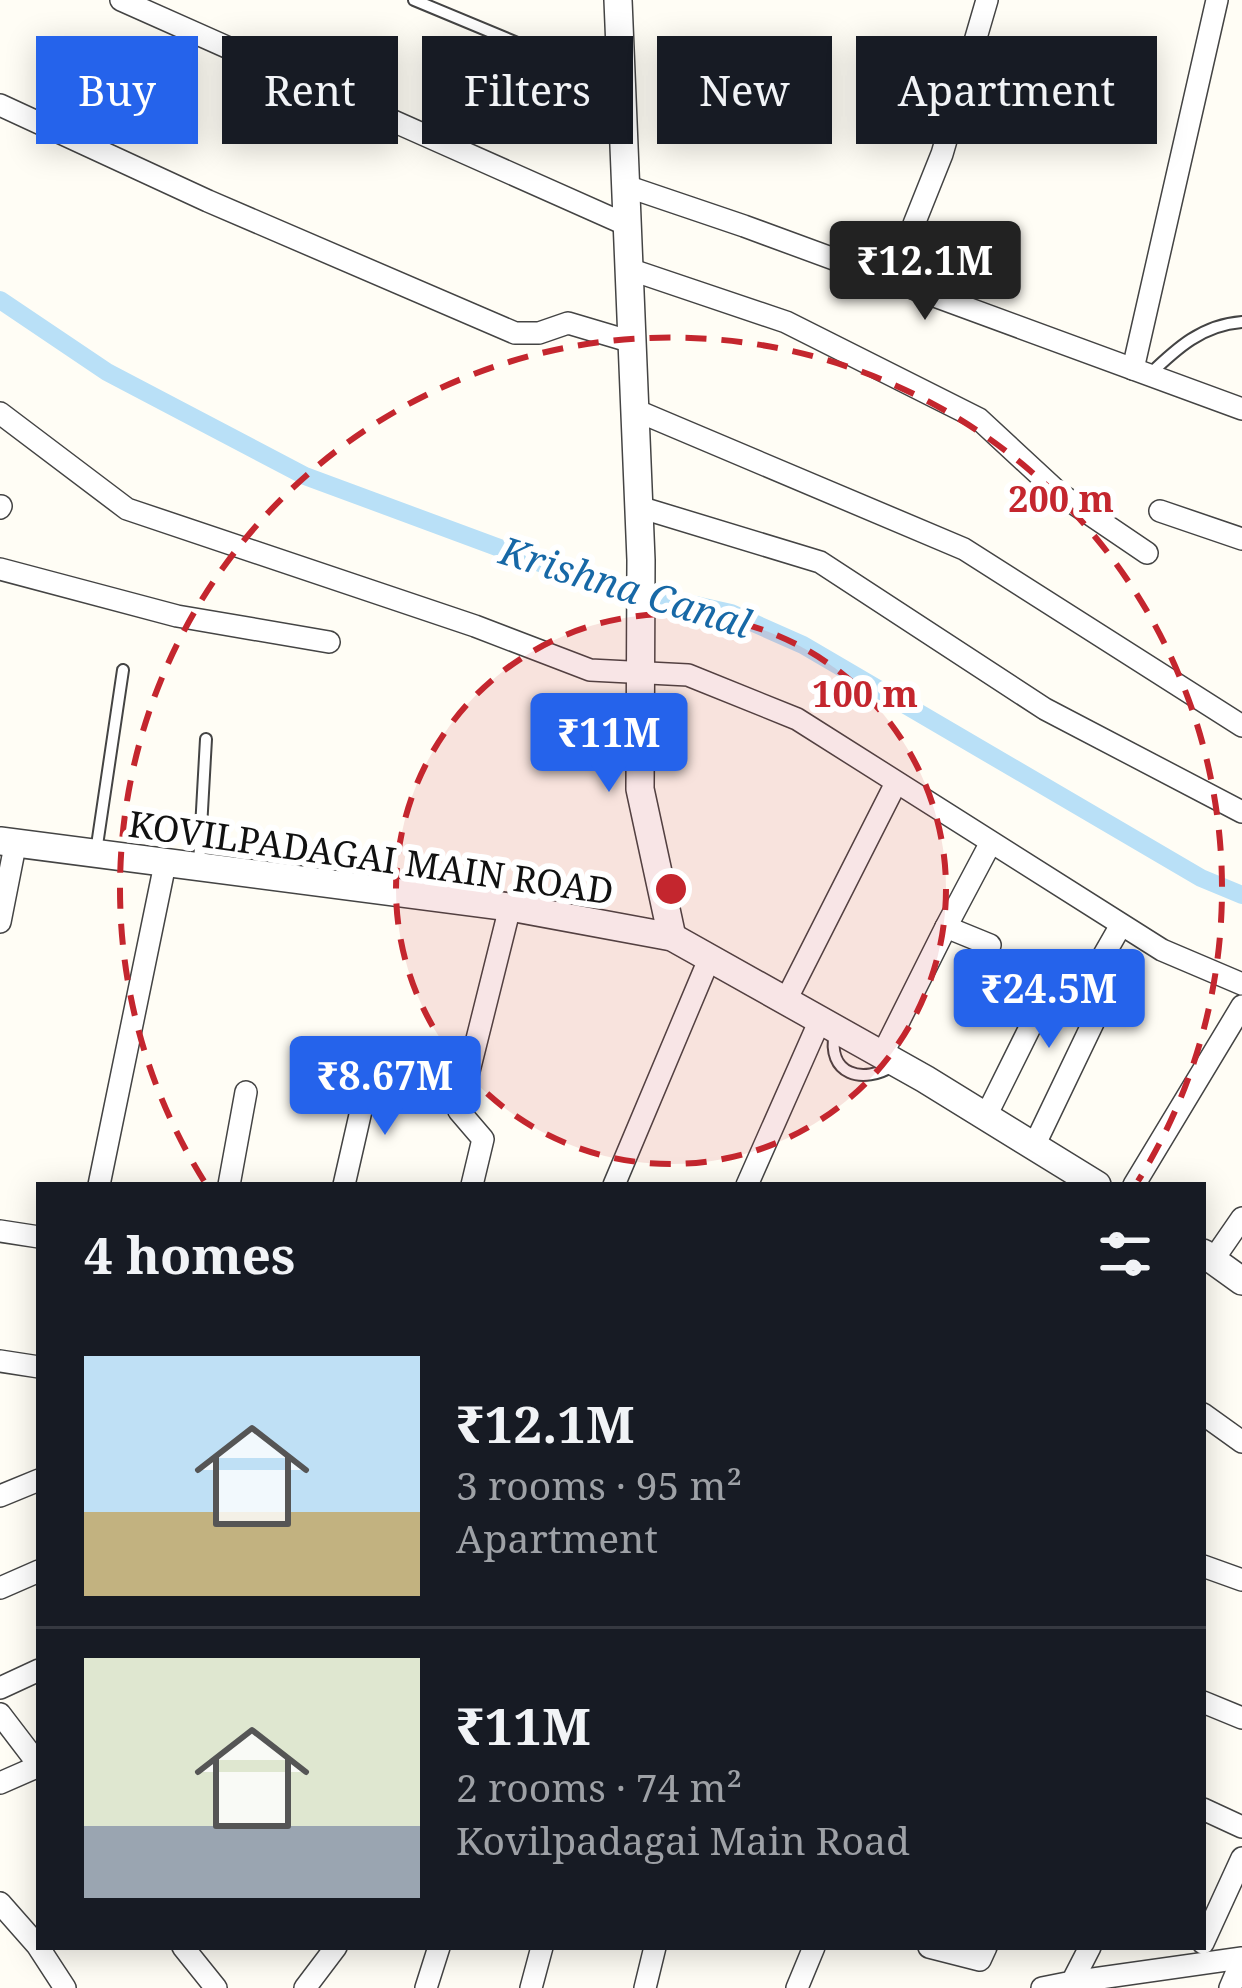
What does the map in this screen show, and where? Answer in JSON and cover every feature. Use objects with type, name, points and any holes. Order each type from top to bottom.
[{"type":"street","points":[[121,0],[627,225]]},
{"type":"street","points":[[618,0],[619,36]]},
{"type":"street","points":[[915,289],[914,224],[942,154],[987,0]]},
{"type":"street","points":[[1141,372],[1216,0]]},
{"type":"street","points":[[0,105],[515,333],[539,333],[568,323],[632,342]]},
{"type":"street","points":[[624,144],[641,560],[640,789],[672,937]]},
{"type":"street","points":[[626,186],[1242,409]]},
{"type":"street","points":[[629,269],[786,322],[979,419],[1060,494],[1147,553]]},
{"type":"street","points":[[635,410],[964,549],[1242,726]]},
{"type":"street","points":[[0,413],[127,509],[475,626],[590,670],[688,675],[797,719],[1162,950],[1242,984]]},
{"type":"street","points":[[639,507],[820,562],[1045,709],[1242,812]]},
{"type":"street","points":[[1160,511],[1242,539]]},
{"type":"street","points":[[0,569],[177,616],[328,642]]},
{"type":"street","points":[[786,1000],[896,783]]},
{"type":"street","points":[[0,922],[8,843]]},
{"type":"street","name":"KOVILPADAGAI MAIN ROAD","points":[[8,843],[510,907],[672,937],[890,1059],[1092,1182]]},
{"type":"street","points":[[890,1059],[946,927],[990,844]]},
{"type":"street","points":[[100,1182],[165,864]]},
{"type":"street","points":[[473,1182],[483,1139],[459,1111],[510,907]]},
{"type":"street","points":[[1034,1146],[1116,975],[1097,968],[1121,925]]},
{"type":"street","points":[[946,927],[990,945]]},
{"type":"street","points":[[615,1182],[710,957]]},
{"type":"street","points":[[986,1116],[1063,961]]},
{"type":"street","points":[[1136,1182],[1242,1006]]},
{"type":"street","points":[[748,1180],[828,1024]]},
{"type":"street","points":[[345,1182],[368,1080]]},
{"type":"street","points":[[230,1182],[246,1092]]},
{"type":"street","points":[[1242,1219],[1208,1257],[1242,1281]]},
{"type":"street","points":[[0,1231],[36,1237]]},
{"type":"street","points":[[3,1364],[36,1367]]},
{"type":"street","points":[[1206,1416],[1242,1442]]},
{"type":"street","points":[[0,1496],[36,1481]]},
{"type":"street","points":[[1206,1567],[1242,1580]]},
{"type":"street","points":[[0,1588],[36,1572]]},
{"type":"street","points":[[0,1688],[36,1671]]},
{"type":"street","points":[[1206,1703],[1242,1718]]},
{"type":"street","points":[[0,1714],[36,1762]]},
{"type":"street","points":[[0,1783],[36,1767]]},
{"type":"street","points":[[1206,1810],[1242,1827]]},
{"type":"street","points":[[1206,1937],[1242,1858]]},
{"type":"street","points":[[0,1903],[36,1944]]},
{"type":"street","points":[[40,1950],[65,1988]]},
{"type":"street","points":[[185,1950],[205,1985]]},
{"type":"street","points":[[305,1988],[334,1950]]},
{"type":"street","points":[[426,1988],[438,1950]]},
{"type":"street","points":[[531,1988],[541,1950]]},
{"type":"street","points":[[645,1988],[654,1950]]},
{"type":"street","points":[[797,1988],[813,1950]]},
{"type":"street","points":[[941,1950],[980,1960],[985,1950]]},
{"type":"street","points":[[1070,1985],[1088,1950]]},
{"type":"street","points":[[1042,1988],[1199,1952],[1242,1959],[1230,1988]]},
{"type":"lane","points":[[414,0],[500,36]]},
{"type":"lane","points":[[1141,372],[1185,340],[1242,322]]},
{"type":"lane","points":[[95,855],[123,670]]},
{"type":"lane","points":[[199,867],[206,739]]},
{"type":"waterway","name":"Krishna Canal","points":[[0,300],[107,372],[305,476],[589,581],[731,613],[803,645],[1201,878],[1242,895]]}]
